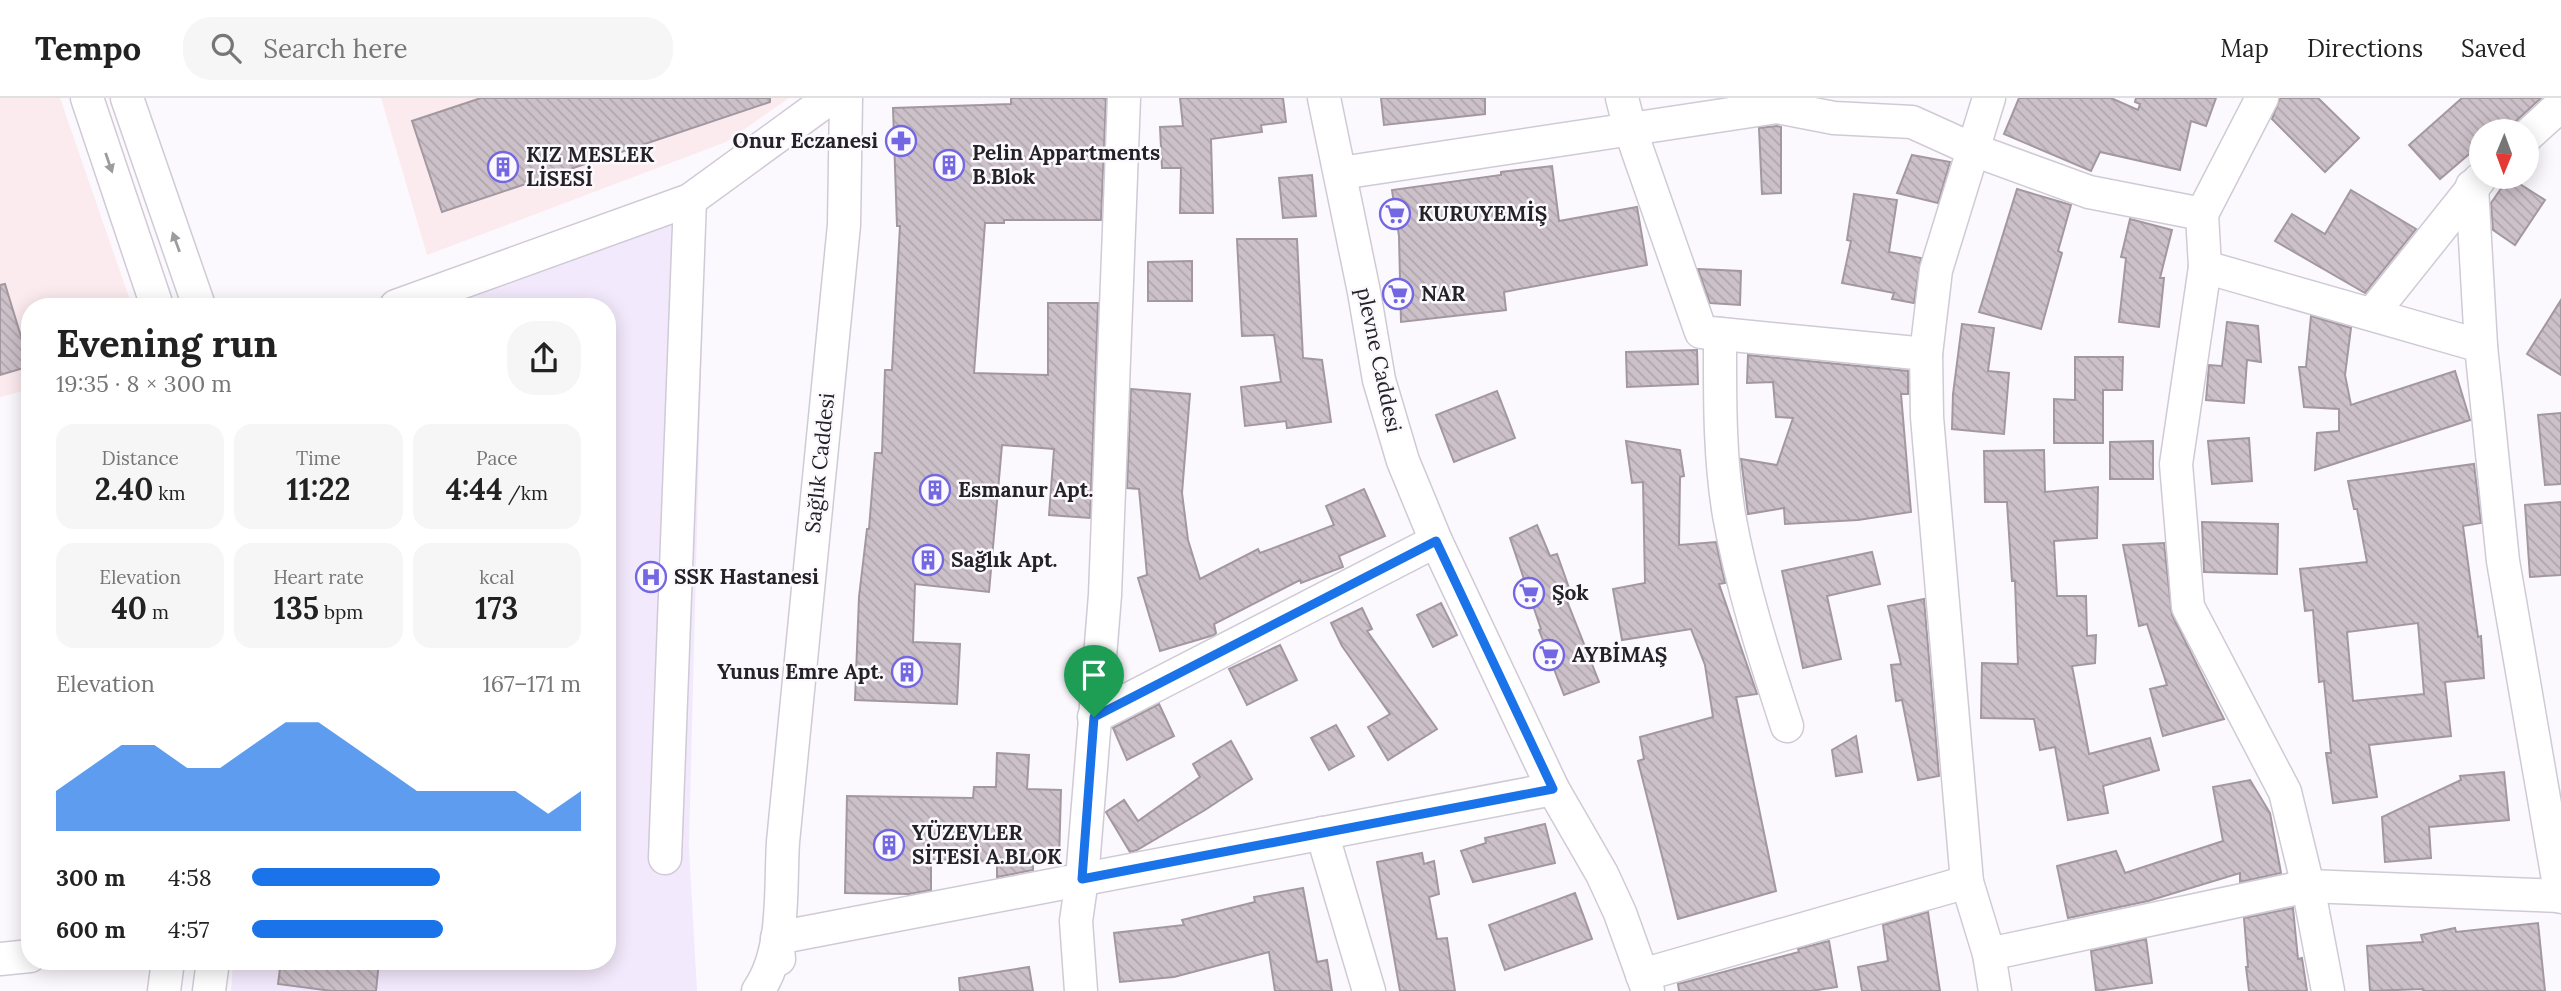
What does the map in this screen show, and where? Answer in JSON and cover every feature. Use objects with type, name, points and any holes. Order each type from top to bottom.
[{"type":"street","points":[[87,98],[154,298]]},
{"type":"street","points":[[127,98],[196,298]]},
{"type":"street","points":[[418,298],[690,200],[830,98]]},
{"type":"street","name":"Sağlık Caddesi","points":[[758,991],[768,977],[777,938],[786,816],[844,225],[846,98]]},
{"type":"street","points":[[1080,991],[1076,920],[1082,879],[1105,595],[1124,98]]},
{"type":"street","name":"plevne Caddesi","points":[[1324,98],[1341,173],[1379,380],[1403,461],[1436,541],[1553,789],[1602,874],[1620,913],[1645,983]]},
{"type":"street","points":[[1622,98],[1630,129],[1701,332],[1926,354]]},
{"type":"street","points":[[1989,98],[1936,270],[1926,354],[1927,416],[1967,882],[1989,954],[1995,991]]},
{"type":"street","points":[[2262,98],[2202,214],[2205,267],[2176,464],[2188,607],[2285,792],[2308,886],[2328,991]]},
{"type":"street","points":[[2539,125],[2561,105]]},
{"type":"street","points":[[1341,173],[1777,107],[1835,108],[1912,122],[1974,149],[2089,192],[2202,214]]},
{"type":"street","points":[[2372,314],[2471,189]]},
{"type":"street","points":[[1989,954],[2308,886],[2561,897],[2503,561],[2481,346],[2477,189]]},
{"type":"street","points":[[665,858],[690,200]]},
{"type":"street","points":[[2205,267],[2481,346]]},
{"type":"street","points":[[1720,334],[1720,423],[1729,514],[1755,629],[1787,726]]},
{"type":"street","points":[[1094,717],[1436,541]]},
{"type":"street","points":[[782,991],[777,938],[1553,789]]},
{"type":"street","points":[[1322,833],[1368,991]]},
{"type":"street","points":[[1645,983],[1967,882]]},
{"type":"street","points":[[0,959],[21,957]]},
{"type":"street","points":[[164,991],[167,970]]},
{"type":"street","points":[[209,991],[212,970]]},
{"type":"shaded area","points":[[0,98],[60,98],[129,298],[21,298],[21,391],[0,397]]},
{"type":"shaded area","points":[[381,98],[789,98],[726,142],[427,255]]},
{"type":"shaded area","name":"SSK Hastanesi","points":[[705,213],[689,847],[697,991],[231,991],[232,970],[616,970],[616,298],[462,298]]},
{"type":"building","name":"KIZ MESLEK LİSESİ","points":[[481,98],[770,98],[770,102],[442,212],[412,121]]},
{"type":"building","points":[[1011,98],[1106,98],[1101,220],[1004,220],[1004,223],[985,223],[974,373],[1048,375],[1048,303],[1098,303],[1090,518],[1049,515],[1054,449],[1002,445],[989,592],[915,584],[913,642],[960,644],[957,704],[855,700],[859,597],[869,529],[875,453],[882,453],[885,370],[892,370],[900,226],[897,226],[893,108],[1011,104]]},
{"type":"building","points":[[1180,98],[1283,98],[1286,122],[1261,125],[1262,132],[1211,139],[1213,213],[1180,213],[1181,168],[1162,168],[1160,127],[1183,126]]},
{"type":"building","points":[[1381,98],[1485,98],[1485,114],[1384,125]]},
{"type":"building","points":[[2019,98],[2111,98],[2138,110],[2140,104],[2135,102],[2136,98],[2216,98],[2206,126],[2191,121],[2180,170],[2100,152],[2091,171],[2004,134]]},
{"type":"building","points":[[2280,98],[2318,98],[2359,138],[2325,172],[2272,119]]},
{"type":"building","points":[[2462,98],[2541,98],[2518,119],[2469,119],[2469,154],[2440,179],[2409,145]]},
{"type":"building","points":[[1781,127],[1781,193],[1762,194],[1759,128]]},
{"type":"building","points":[[1912,155],[1950,162],[1938,203],[1897,193]]},
{"type":"building","points":[[1552,166],[1559,221],[1637,207],[1647,265],[1504,292],[1506,310],[1401,322],[1399,236],[1392,190]]},
{"type":"building","points":[[1312,175],[1316,216],[1283,218],[1279,178]]},
{"type":"building","points":[[2017,189],[2071,205],[2058,251],[2062,253],[2041,329],[1979,312]]},
{"type":"building","points":[[2501,189],[2528,189],[2545,200],[2515,245],[2493,230],[2491,203]]},
{"type":"building","points":[[2351,190],[2416,229],[2365,293],[2275,241],[2292,214],[2325,234]]},
{"type":"building","points":[[1854,194],[1897,200],[1889,252],[1921,258],[1914,303],[1892,299],[1894,293],[1842,283],[1851,241],[1847,240]]},
{"type":"building","points":[[2130,219],[2172,230],[2160,278],[2164,278],[2159,327],[2119,322],[2126,258],[2121,257]]},
{"type":"building","points":[[1237,239],[1297,239],[1303,358],[1322,360],[1331,422],[1287,428],[1286,421],[1245,426],[1241,387],[1281,382],[1274,335],[1242,336]]},
{"type":"building","points":[[1192,261],[1192,301],[1148,301],[1148,262]]},
{"type":"building","points":[[1698,269],[1741,271],[1740,305],[1710,303]]},
{"type":"building","points":[[5,284],[21,336],[21,369],[0,375],[0,285]]},
{"type":"building","points":[[2561,300],[2561,375],[2527,354]]},
{"type":"building","points":[[2311,316],[2351,328],[2345,375],[2351,405],[2455,371],[2470,420],[2315,470],[2317,433],[2339,431],[2339,409],[2304,407],[2299,367],[2306,367]]},
{"type":"building","points":[[2227,322],[2258,326],[2261,362],[2247,360],[2244,403],[2206,400],[2209,365],[2222,366]]},
{"type":"building","points":[[1962,324],[1994,328],[1988,371],[2009,373],[2004,434],[1952,429],[1953,394]]},
{"type":"building","points":[[1697,350],[1698,384],[1627,387],[1626,352]]},
{"type":"building","points":[[1748,355],[1908,371],[1908,394],[1901,394],[1911,512],[1858,520],[1785,524],[1784,508],[1748,514],[1741,459],[1777,465],[1793,418],[1776,417],[1773,382],[1747,383]]},
{"type":"building","points":[[2075,357],[2123,357],[2122,390],[2103,390],[2103,443],[2054,443],[2054,399],[2075,400]]},
{"type":"building","points":[[1131,389],[1190,394],[1182,493],[1188,540],[1200,579],[1258,549],[1260,553],[1334,525],[1326,506],[1364,489],[1385,536],[1339,556],[1343,567],[1301,583],[1300,580],[1214,624],[1214,635],[1160,651],[1138,578],[1147,575],[1139,489],[1127,488]]},
{"type":"building","points":[[1497,391],[1515,438],[1454,462],[1436,415]]},
{"type":"building","points":[[2561,413],[2561,484],[2545,485],[2538,415]]},
{"type":"building","points":[[2249,438],[2252,481],[2212,484],[2208,441]]},
{"type":"building","points":[[1626,441],[1680,450],[1684,476],[1680,477],[1679,545],[1716,542],[1725,583],[1719,584],[1757,694],[1736,697],[1776,891],[1678,919],[1638,761],[1644,759],[1640,737],[1713,717],[1705,665],[1691,629],[1622,640],[1613,589],[1645,583],[1643,482],[1632,483]]},
{"type":"building","points":[[2153,441],[2153,479],[2110,479],[2110,442]]},
{"type":"building","points":[[2044,450],[2045,492],[2098,487],[2097,538],[2054,541],[2057,596],[2086,596],[2087,636],[2096,635],[2095,663],[2072,666],[2089,754],[2150,738],[2159,770],[2103,786],[2108,813],[2068,820],[2055,747],[2040,750],[2034,719],[1981,718],[1982,663],[2018,664],[2015,581],[2012,581],[2007,502],[1985,502],[1984,451]]},
{"type":"building","points":[[2474,464],[2481,523],[2463,526],[2478,637],[2481,636],[2484,678],[2445,682],[2451,736],[2369,745],[2377,797],[2333,803],[2326,753],[2331,753],[2324,681],[2319,682],[2313,610],[2305,611],[2300,569],[2367,562],[2357,509],[2354,509],[2348,481]],"holes":[[[2418,623],[2424,694],[2353,701],[2347,632]]]},
{"type":"building","points":[[2561,502],[2561,575],[2530,577],[2525,505]]},
{"type":"building","points":[[2202,522],[2278,524],[2277,574],[2204,572]]},
{"type":"building","points":[[1537,525],[1550,556],[1557,554],[1573,599],[1567,601],[1599,682],[1564,695],[1539,630],[1541,629],[1510,538]]},
{"type":"building","points":[[2164,543],[2172,615],[2224,719],[2163,736],[2150,689],[2167,685],[2147,624],[2139,626],[2123,545]]},
{"type":"building","points":[[1872,552],[1880,584],[1827,596],[1841,659],[1803,668],[1782,571]]},
{"type":"building","points":[[1924,599],[1939,776],[1918,780],[1902,700],[1896,701],[1891,665],[1901,664],[1888,606]]},
{"type":"building","points":[[1441,603],[1457,635],[1433,647],[1417,615]]},
{"type":"building","points":[[1362,608],[1372,629],[1367,631],[1437,729],[1388,760],[1368,727],[1390,714],[1342,646],[1331,623]]},
{"type":"building","points":[[1280,645],[1297,680],[1247,705],[1229,669]]},
{"type":"building","points":[[1159,704],[1174,736],[1127,760],[1113,728]]},
{"type":"building","points":[[1336,725],[1354,756],[1329,770],[1311,738]]},
{"type":"building","points":[[1856,736],[1862,772],[1836,776],[1832,750]]},
{"type":"building","points":[[1231,741],[1252,779],[1205,810],[1130,852],[1106,812],[1124,800],[1138,821],[1200,777],[1193,764]]},
{"type":"building","points":[[997,753],[1029,755],[1027,789],[1061,790],[1059,861],[1033,860],[1033,870],[997,877],[997,862],[931,859],[931,890],[909,894],[845,893],[847,796],[973,798],[974,787],[996,787]]},
{"type":"building","points":[[2504,772],[2509,820],[2429,827],[2431,858],[2385,862],[2382,817],[2461,780],[2460,776]]},
{"type":"building","points":[[2250,780],[2270,813],[2281,873],[2240,882],[2240,873],[2148,901],[2068,918],[2057,866],[2116,851],[2125,873],[2223,841],[2213,787]]},
{"type":"building","points":[[1545,824],[1555,863],[1473,882],[1461,851],[1486,843],[1485,838]]},
{"type":"building","points":[[1422,853],[1424,864],[1434,861],[1439,894],[1429,897],[1437,939],[1447,938],[1455,991],[1400,991],[1377,862]]},
{"type":"building","points":[[1303,888],[1317,962],[1327,960],[1332,991],[1275,991],[1269,952],[1174,977],[1120,982],[1114,933],[1184,925],[1182,920],[1255,902],[1254,897]]},
{"type":"building","points":[[1575,893],[1592,939],[1505,970],[1489,925]]},
{"type":"building","points":[[2293,908],[2298,959],[2302,958],[2307,991],[2249,991],[2244,918]]},
{"type":"building","points":[[1928,912],[1940,991],[1862,991],[1858,967],[1888,961],[1883,925]]},
{"type":"building","points":[[2538,923],[2545,991],[2370,991],[2367,946],[2423,942],[2421,935],[2455,928],[2456,932]]},
{"type":"building","points":[[2146,939],[2152,983],[2096,991],[2091,951]]},
{"type":"building","points":[[1829,941],[1837,987],[1811,991],[1679,991],[1678,984],[1799,952],[1798,949]]},
{"type":"building","points":[[1029,967],[1033,991],[960,991],[959,978]]},
{"type":"building","points":[[280,970],[378,970],[376,991],[332,991],[278,984]]},
{"type":"place","name":"Onur Eczanesi","points":[[901,141]]},
{"type":"place","name":"Pelin Appartments B.Blok","points":[[949,165]]},
{"type":"place","name":"KIZ MESLEK LİSESİ","points":[[503,167]]},
{"type":"place","name":"KURUYEMİŞ","points":[[1395,214]]},
{"type":"place","name":"NAR","points":[[1398,294]]},
{"type":"place","name":"Esmanur Apt.","points":[[935,490]]},
{"type":"place","name":"Sağlık Apt.","points":[[928,560]]},
{"type":"place","name":"SSK Hastanesi","points":[[651,577]]},
{"type":"place","name":"Şok","points":[[1529,593]]},
{"type":"place","name":"AYBİMAŞ","points":[[1549,655]]},
{"type":"place","name":"Yunus Emre Apt.","points":[[907,672]]},
{"type":"place","name":"YÜZEVLER SİTESİ A.BLOK","points":[[889,845]]},
{"type":"route","points":[[1436,541],[1553,789],[1082,879],[1094,717],[1436,541]]}]
